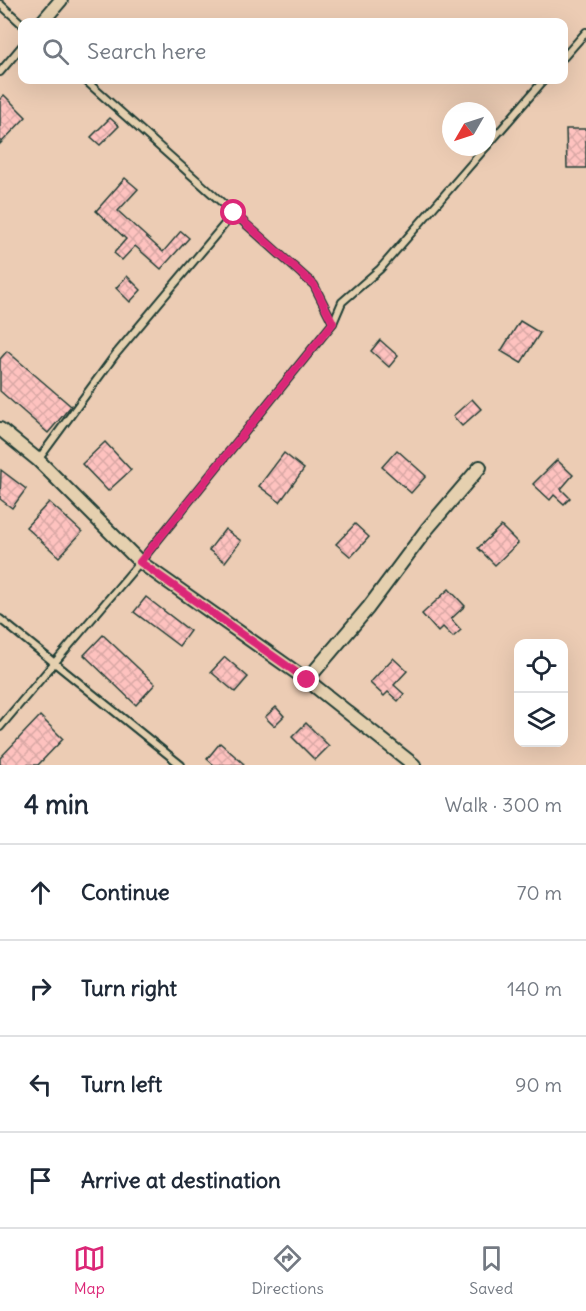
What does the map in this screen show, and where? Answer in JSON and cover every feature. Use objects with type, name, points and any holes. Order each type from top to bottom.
[{"type":"street","points":[[45,18],[61,0]]},
{"type":"street","points":[[0,429],[39,460],[140,562],[307,680],[414,765]]},
{"type":"street","points":[[307,680],[368,608],[427,529],[480,467]]},
{"type":"lane","points":[[0,4],[18,20]]},
{"type":"lane","points":[[568,52],[586,32]]},
{"type":"lane","points":[[0,72],[18,51]]},
{"type":"lane","points":[[89,84],[314,285],[333,323]]},
{"type":"lane","points":[[496,135],[540,84]]},
{"type":"lane","points":[[0,727],[140,562],[333,323],[342,302],[380,269],[477,156]]},
{"type":"lane","points":[[39,460],[115,355],[234,213]]},
{"type":"lane","points":[[0,619],[182,765]]},
{"type":"building","points":[[4,95],[26,117],[0,144],[0,99]]},
{"type":"building","points":[[110,118],[119,126],[100,145],[91,137]]},
{"type":"building","points":[[566,129],[586,129],[586,168],[567,168]]},
{"type":"building","points":[[125,178],[138,189],[118,211],[163,252],[181,231],[189,238],[161,269],[135,246],[122,260],[114,253],[126,239],[96,211]]},
{"type":"building","points":[[127,276],[141,290],[130,302],[116,288]]},
{"type":"building","points":[[520,321],[540,333],[521,363],[501,351]]},
{"type":"building","points":[[380,340],[398,356],[389,367],[371,351]]},
{"type":"building","points":[[7,351],[71,406],[48,433],[0,391],[0,359]]},
{"type":"building","points":[[472,399],[481,409],[462,426],[453,416]]},
{"type":"building","points":[[105,442],[131,470],[108,491],[82,464]]},
{"type":"building","points":[[397,450],[426,476],[411,493],[382,467]]},
{"type":"building","points":[[284,453],[304,469],[280,502],[259,486]]},
{"type":"building","points":[[557,460],[573,475],[561,489],[570,498],[564,504],[554,495],[550,500],[533,484]]},
{"type":"building","points":[[1,470],[26,489],[12,508],[0,499]]},
{"type":"building","points":[[49,502],[82,532],[59,557],[26,527]]},
{"type":"building","points":[[355,524],[369,537],[351,557],[336,544]]},
{"type":"building","points":[[501,526],[518,543],[495,565],[478,548]]},
{"type":"building","points":[[225,529],[241,541],[225,562],[209,550]]},
{"type":"building","points":[[449,589],[465,606],[451,619],[461,630],[453,637],[443,627],[438,632],[422,614]]},
{"type":"building","points":[[146,597],[190,631],[179,646],[134,612]]},
{"type":"building","points":[[103,635],[155,684],[136,705],[84,655]]},
{"type":"building","points":[[225,657],[248,677],[235,692],[211,672]]},
{"type":"building","points":[[393,658],[407,671],[394,685],[404,694],[398,701],[388,692],[384,696],[370,683]]},
{"type":"building","points":[[276,707],[284,716],[274,726],[265,717]]},
{"type":"building","points":[[40,716],[63,739],[38,765],[0,765],[0,758]]},
{"type":"building","points":[[306,723],[329,746],[315,760],[292,737]]},
{"type":"building","points":[[220,743],[244,764],[214,765],[207,759]]},
{"type":"route","points":[[234,213],[314,285],[333,323],[140,562],[307,680]]}]
